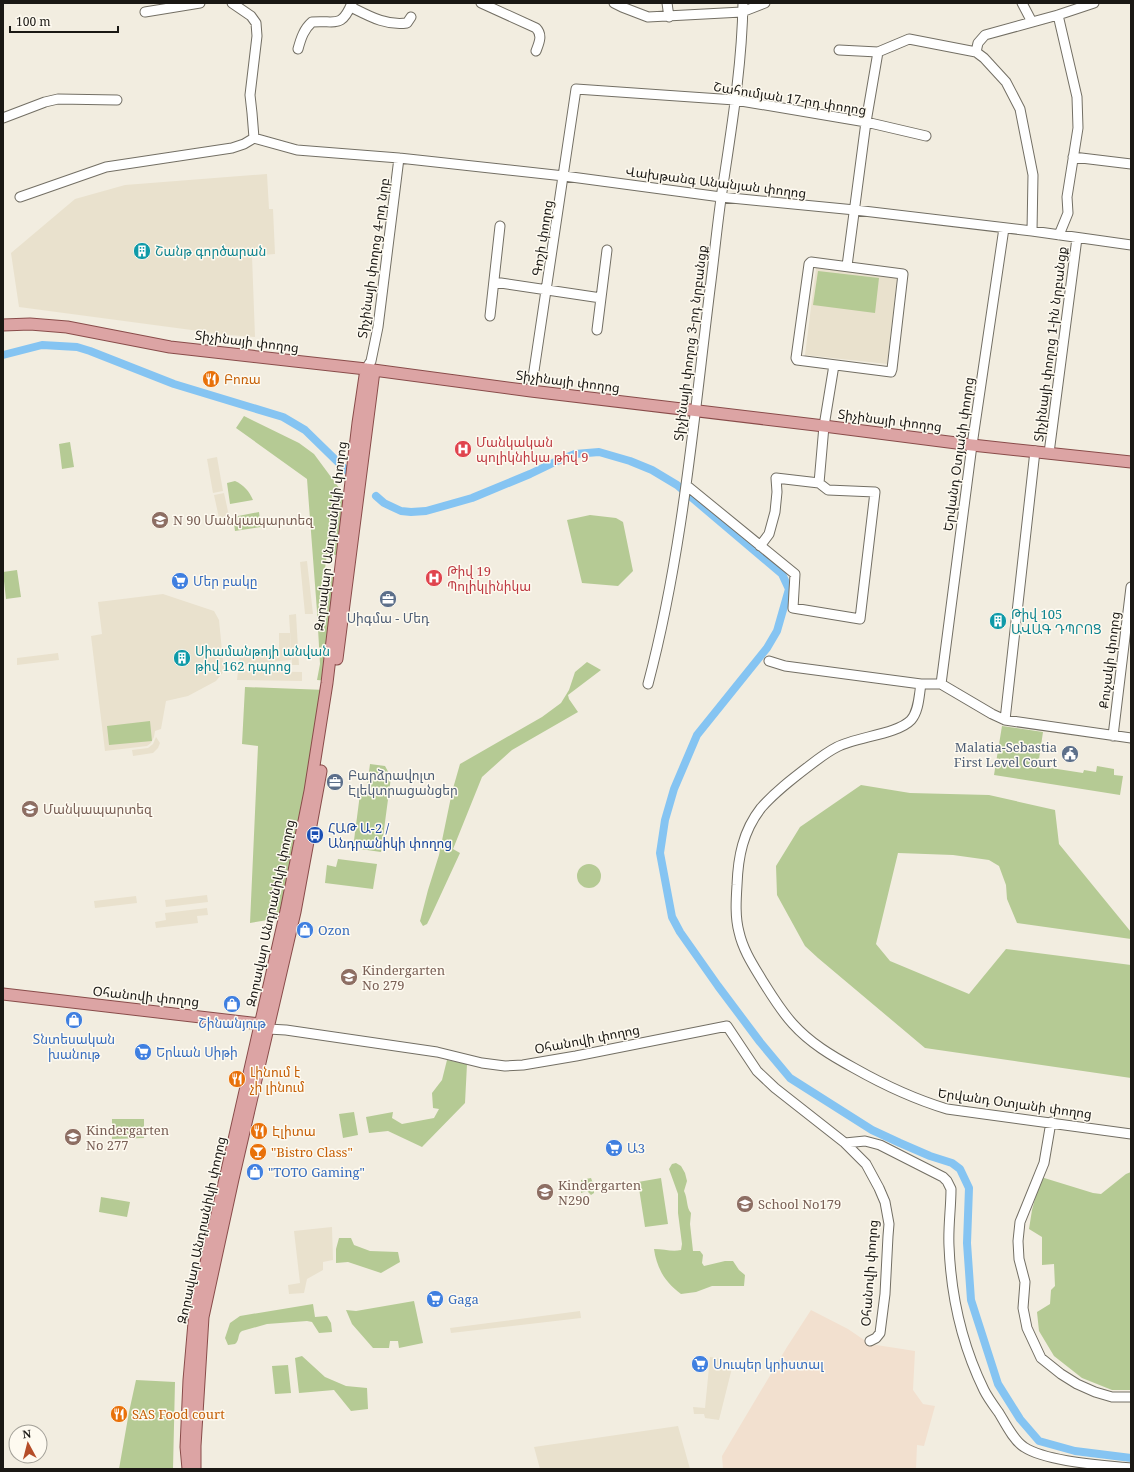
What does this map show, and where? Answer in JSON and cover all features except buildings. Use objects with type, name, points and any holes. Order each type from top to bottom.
[{"type":"main road","name":"Տիչինայի փողոց","points":[[3,325],[30,324],[67,327],[170,347],[371,367],[531,391],[972,445],[1131,462]]},
{"type":"main road","name":"Զորավար Անդրանիկի փողոց","points":[[195,1469],[195,1446],[203,1317],[291,911],[303,847],[311,784],[331,683],[358,423],[371,367]]},
{"type":"main road","name":"Օհանովի փողոց","points":[[3,994],[265,1026]]},
{"type":"main road","name":"Օհանովի փողոց","points":[[3,998],[265,1026]]},
{"type":"main road","name":"Զորավար Անդրանիկի փողոց","points":[[188,1469],[186,1447],[189,1380],[195,1311],[223,1183],[265,1026]]},
{"type":"street","points":[[145,12],[200,3]]},
{"type":"street","points":[[20,197],[106,167],[232,148],[244,144],[254,138],[250,95],[257,36],[256,22],[251,16],[232,3]]},
{"type":"street","points":[[614,3],[622,8],[648,17],[725,13],[765,3]]},
{"type":"street","points":[[667,3],[669,17]]},
{"type":"street","points":[[725,3],[725,13]]},
{"type":"street","points":[[1022,3],[1032,22]]},
{"type":"street","points":[[976,52],[978,42],[985,35],[1058,15],[1094,3]]},
{"type":"street","points":[[487,4],[536,28],[540,34],[540,41],[536,51]]},
{"type":"street","points":[[298,49],[301,37],[307,26],[312,22],[334,22],[342,20],[347,16],[351,5],[379,21],[400,24],[408,23],[411,17]]},
{"type":"street","name":"Տիչինայի փողոց 3-րդ նրբանցք","points":[[648,684],[659,641],[674,567],[686,485],[721,197],[735,100],[742,8]]},
{"type":"street","points":[[1058,15],[1077,96],[1078,128],[1067,197],[1068,213],[1059,234]]},
{"type":"street","points":[[839,50],[878,52],[909,39],[976,52],[984,58],[1006,82],[1020,109],[1033,175],[1032,231]]},
{"type":"street","points":[[847,266],[866,122],[878,52]]},
{"type":"street","name":"Շահումյան 17-րդ փողոց","points":[[576,89],[735,100],[866,122],[926,136]]},
{"type":"street","name":"Գոշի փողոց","points":[[531,391],[576,89]]},
{"type":"street","points":[[3,118],[45,102],[58,99],[117,100]]},
{"type":"street","name":"Վախթանգ Անանյան փողոց","points":[[254,138],[297,150],[399,158],[564,176],[721,197],[855,210],[1059,234],[1077,238],[1131,245]]},
{"type":"street","points":[[1073,157],[1131,164]]},
{"type":"street","name":"Տիչինայի փողոց 4-րդ նրբ","points":[[371,367],[378,327],[399,158]]},
{"type":"street","points":[[490,316],[500,226]]},
{"type":"street","name":"Երվանդ Օտյանի փողոց","points":[[941,684],[972,445],[1004,228]]},
{"type":"street","name":"Տիչինայի փողոց 1-ին նրբանցք","points":[[1049,453],[1077,238]]},
{"type":"street","points":[[597,330],[607,250]]},
{"type":"street","points":[[813,262],[847,266],[903,274],[891,372],[799,361],[796,358],[809,264],[813,262]]},
{"type":"street","points":[[494,282],[601,298]]},
{"type":"street","points":[[819,483],[824,426],[834,365]]},
{"type":"street","points":[[1005,720],[1035,451]]},
{"type":"street","points":[[686,485],[760,546],[795,574],[793,608],[860,619],[875,492],[828,490],[819,483],[776,478],[777,492],[775,512],[769,534],[760,546]]},
{"type":"street","name":"Քուչակի փողոց","points":[[1113,736],[1131,587]]},
{"type":"street","points":[[769,662],[785,666],[921,684],[941,684],[1005,720],[1131,738]]},
{"type":"street","name":"Երվանդ Օտյանի փողոց","points":[[921,684],[916,711],[911,720],[901,727],[854,740],[821,756],[778,791],[761,809],[749,827],[742,846],[738,864],[736,915],[739,933],[746,952],[774,1000],[804,1034],[815,1044],[837,1059],[888,1087],[935,1106],[947,1109],[1131,1134]]},
{"type":"street","name":"Օհանովի փողոց","points":[[265,1026],[437,1052],[482,1063],[505,1066],[523,1065],[727,1026],[757,1071],[775,1088],[844,1143],[866,1164],[885,1202],[889,1224],[885,1294],[880,1332],[876,1338],[870,1341]]},
{"type":"street","points":[[1051,1122],[1044,1163],[1020,1222],[1018,1241],[1019,1259],[1025,1282],[1023,1308],[1027,1328],[1041,1358],[1061,1374],[1077,1384],[1095,1392],[1112,1396],[1131,1397]]},
{"type":"street","points":[[844,1143],[865,1141],[880,1145],[926,1168],[947,1181],[951,1189],[949,1245],[954,1300],[960,1326],[984,1391],[1011,1432],[1023,1447],[1036,1453],[1082,1466],[1131,1468]]},
{"type":"shaded area","points":[[267,174],[269,209],[273,209],[275,254],[252,256],[255,337],[229,335],[19,307],[11,253],[75,199],[125,185]]},
{"type":"shaded area","points":[[816,268],[897,278],[887,364],[805,355]]},
{"type":"shaded area","points":[[217,457],[223,491],[213,493],[207,459]]},
{"type":"shaded area","points":[[224,493],[229,516],[219,518],[214,495]]},
{"type":"shaded area","points":[[307,561],[313,614],[305,614],[300,562]]},
{"type":"shaded area","points":[[163,594],[214,611],[219,620],[224,671],[216,681],[188,696],[166,701],[161,729],[155,731],[151,743],[147,746],[105,751],[91,636],[102,634],[98,602]]},
{"type":"shaded area","points":[[296,614],[299,665],[292,665],[289,615]]},
{"type":"shaded area","points":[[279,633],[290,633],[291,660],[239,665],[239,655],[279,651]]},
{"type":"shaded area","points":[[58,653],[59,660],[17,665],[17,658]]},
{"type":"shaded area","points":[[238,671],[302,672],[302,681],[237,680]]},
{"type":"shaded area","points":[[156,737],[160,743],[158,748],[153,753],[133,756],[132,750],[148,748],[153,744]]},
{"type":"shaded area","points":[[207,895],[208,902],[166,907],[165,900]]},
{"type":"shaded area","points":[[136,896],[137,903],[95,908],[94,901]]},
{"type":"shaded area","points":[[207,908],[208,915],[197,916],[198,923],[156,928],[155,922],[166,920],[165,913]]},
{"type":"shaded area","points":[[332,1227],[333,1260],[323,1262],[323,1270],[307,1279],[304,1293],[289,1294],[288,1285],[300,1283],[294,1231]]},
{"type":"shaded area","points":[[811,1310],[848,1329],[870,1344],[915,1351],[913,1390],[923,1404],[935,1406],[924,1446],[917,1445],[916,1469],[723,1469],[722,1456],[787,1347]]},
{"type":"shaded area","points":[[580,1311],[581,1318],[451,1333],[450,1328]]},
{"type":"shaded area","points":[[710,1357],[723,1359],[724,1362],[733,1364],[719,1420],[705,1418],[704,1414],[694,1414],[693,1407],[705,1408]]},
{"type":"shaded area","points":[[678,1426],[690,1469],[540,1469],[534,1447]]},
{"type":"green space","points":[[818,271],[879,278],[875,313],[813,305]]},
{"type":"green space","points":[[244,416],[299,443],[314,454],[348,500],[344,556],[327,554],[324,576],[342,578],[329,681],[317,680],[320,664],[307,479],[236,428]]},
{"type":"green space","points":[[70,442],[74,467],[62,469],[59,444]]},
{"type":"green space","points":[[235,481],[246,489],[253,500],[230,504],[227,483]]},
{"type":"green space","points":[[259,512],[261,527],[235,531],[233,517]]},
{"type":"green space","points":[[590,515],[616,518],[623,522],[633,571],[618,586],[582,583],[567,520]]},
{"type":"green space","points":[[17,570],[21,597],[6,599],[3,572]]},
{"type":"green space","points":[[587,662],[601,670],[568,695],[578,712],[512,750],[482,777],[453,849],[460,853],[427,924],[423,926],[420,921],[439,855],[452,792],[460,764],[542,717],[561,703],[569,690],[575,672]]},
{"type":"green space","points":[[245,687],[326,690],[280,918],[250,923],[258,746],[242,744]]},
{"type":"green space","points":[[150,721],[152,741],[109,745],[107,726]]},
{"type":"green space","points":[[1002,726],[1043,732],[1038,766],[1083,773],[1084,770],[1096,772],[1097,766],[1114,769],[1114,775],[1123,776],[1120,795],[994,775]]},
{"type":"green space","points":[[370,764],[385,766],[391,777],[381,852],[353,848],[360,794],[366,795]]},
{"type":"green space","points":[[861,785],[910,793],[989,795],[1055,810],[1059,844],[1131,932],[1131,939],[1017,923],[1007,899],[1006,885],[999,866],[989,860],[953,855],[898,853],[876,944],[890,961],[969,994],[1006,949],[1131,965],[1131,1078],[925,1048],[805,946],[777,895],[776,866],[800,827]]},
{"type":"green space","points":[[338,859],[377,864],[373,889],[325,883],[327,865],[336,867]]},
{"type":"green space","points":[[589,864],[598,867],[601,876],[598,885],[589,888],[580,885],[577,876],[580,867]]},
{"type":"green space","points":[[447,1060],[467,1064],[465,1103],[422,1147],[388,1131],[369,1133],[366,1117],[393,1112],[392,1118],[402,1124],[434,1118],[439,1109],[433,1108],[432,1093],[442,1080]]},
{"type":"green space","points":[[354,1112],[358,1135],[343,1138],[339,1114]]},
{"type":"green space","points":[[112,1119],[144,1119],[144,1138],[112,1139]]},
{"type":"green space","points":[[676,1163],[681,1166],[687,1181],[684,1191],[688,1208],[691,1213],[690,1224],[693,1251],[700,1251],[703,1255],[702,1263],[704,1266],[725,1261],[733,1261],[739,1270],[745,1275],[744,1286],[712,1286],[696,1292],[681,1294],[666,1280],[657,1263],[654,1249],[674,1251],[681,1250],[682,1244],[678,1213],[678,1194],[669,1169],[672,1164]]},
{"type":"green space","points":[[1131,1172],[1131,1390],[1112,1390],[1082,1378],[1054,1356],[1039,1331],[1037,1312],[1050,1304],[1051,1290],[1055,1286],[1054,1264],[1042,1265],[1042,1237],[1029,1229],[1032,1210],[1041,1177],[1093,1193],[1101,1194],[1126,1174]]},
{"type":"green space","points":[[591,1178],[594,1186],[594,1193],[591,1195],[587,1191],[581,1193],[581,1180]]},
{"type":"green space","points":[[661,1178],[668,1224],[645,1227],[638,1182]]},
{"type":"green space","points":[[101,1197],[130,1202],[127,1217],[99,1212]]},
{"type":"green space","points":[[339,1238],[351,1238],[354,1245],[370,1251],[398,1252],[400,1262],[381,1273],[348,1262],[336,1263],[336,1249]]},
{"type":"green space","points":[[414,1301],[423,1343],[399,1348],[398,1341],[390,1341],[389,1348],[373,1348],[352,1324],[346,1310],[356,1311]]},
{"type":"green space","points":[[313,1304],[315,1317],[327,1316],[331,1323],[332,1332],[319,1333],[312,1322],[307,1321],[267,1324],[242,1331],[238,1341],[235,1344],[228,1345],[225,1338],[230,1323],[240,1316]]},
{"type":"green space","points":[[302,1356],[325,1377],[346,1386],[367,1388],[368,1409],[351,1411],[334,1390],[299,1393],[295,1358]]},
{"type":"green space","points":[[288,1365],[291,1393],[275,1394],[272,1366]]},
{"type":"green space","points":[[136,1380],[175,1382],[173,1469],[119,1469]]},
{"type":"waterway","points":[[3,355],[42,345],[77,347],[90,351],[174,384],[283,417],[305,430],[347,471]]},
{"type":"waterway","points":[[376,496],[384,503],[401,511],[426,511],[472,498],[575,454],[599,452],[630,461],[652,470],[677,485],[782,574],[789,589],[777,631],[767,648],[697,735],[674,789],[665,820],[660,853],[672,917],[680,932],[718,986],[760,1042],[790,1078],[872,1130],[930,1156],[952,1163],[960,1169],[969,1188],[967,1243],[971,1300],[998,1384],[1020,1419],[1039,1441],[1075,1451],[1131,1458]]},
{"type":"place","name":"Շանթ գործարան","points":[[142,251]]},
{"type":"place","name":"Բոռա","points":[[211,379]]},
{"type":"place","name":"Մանկական պոլիկնիկա թիվ 9","points":[[463,449]]},
{"type":"place","name":"N 90 Մանկապարտեզ","points":[[160,520]]},
{"type":"place","name":"Թիվ 19 Պոլիկլինիկա","points":[[434,578]]},
{"type":"place","name":"Մեր բակը","points":[[180,581]]},
{"type":"place","name":"Սիգմա - Մեդ","points":[[388,599]]},
{"type":"place","name":"Թիվ 105 ԱՎԱԳ ԴՊՐՈՑ","points":[[998,621]]},
{"type":"place","name":"Սիամանթոյի անվան թիվ 162 դպրոց","points":[[182,658]]},
{"type":"place","name":"Malatia-Sebastia First Level Court","points":[[1070,754]]},
{"type":"place","name":"Բարձրավոլտ Էլեկտրացանցեր","points":[[335,782]]},
{"type":"place","name":"Մանկապարտեզ","points":[[30,809]]},
{"type":"place","name":"ՀԱԹ Ա-2 / Անդրանիկի փողոց","points":[[315,835]]},
{"type":"place","name":"Ozon","points":[[305,930]]},
{"type":"place","name":"Kindergarten No 279","points":[[349,977]]},
{"type":"place","name":"Շինանյութ","points":[[232,1004]]},
{"type":"place","name":"Տնտեսական խանութ","points":[[74,1020]]},
{"type":"place","name":"Երևան Սիթի","points":[[143,1052]]},
{"type":"place","name":"Լինում է չի լինում","points":[[237,1079]]},
{"type":"place","name":"Էլիտա","points":[[259,1131]]},
{"type":"place","name":"Kindergarten No 277","points":[[73,1137]]},
{"type":"place","name":"Ա3","points":[[614,1148]]},
{"type":"place","name":"\"Bistro Class\"","points":[[258,1152]]},
{"type":"place","name":"\"TOTO Gaming\"","points":[[255,1172]]},
{"type":"place","name":"Kindergarten N290","points":[[545,1192]]},
{"type":"place","name":"School No179","points":[[745,1204]]},
{"type":"place","name":"Gaga","points":[[435,1299]]},
{"type":"place","name":"Սուպեր կրիստալ","points":[[700,1364]]},
{"type":"place","name":"SAS Food court","points":[[119,1414]]}]
